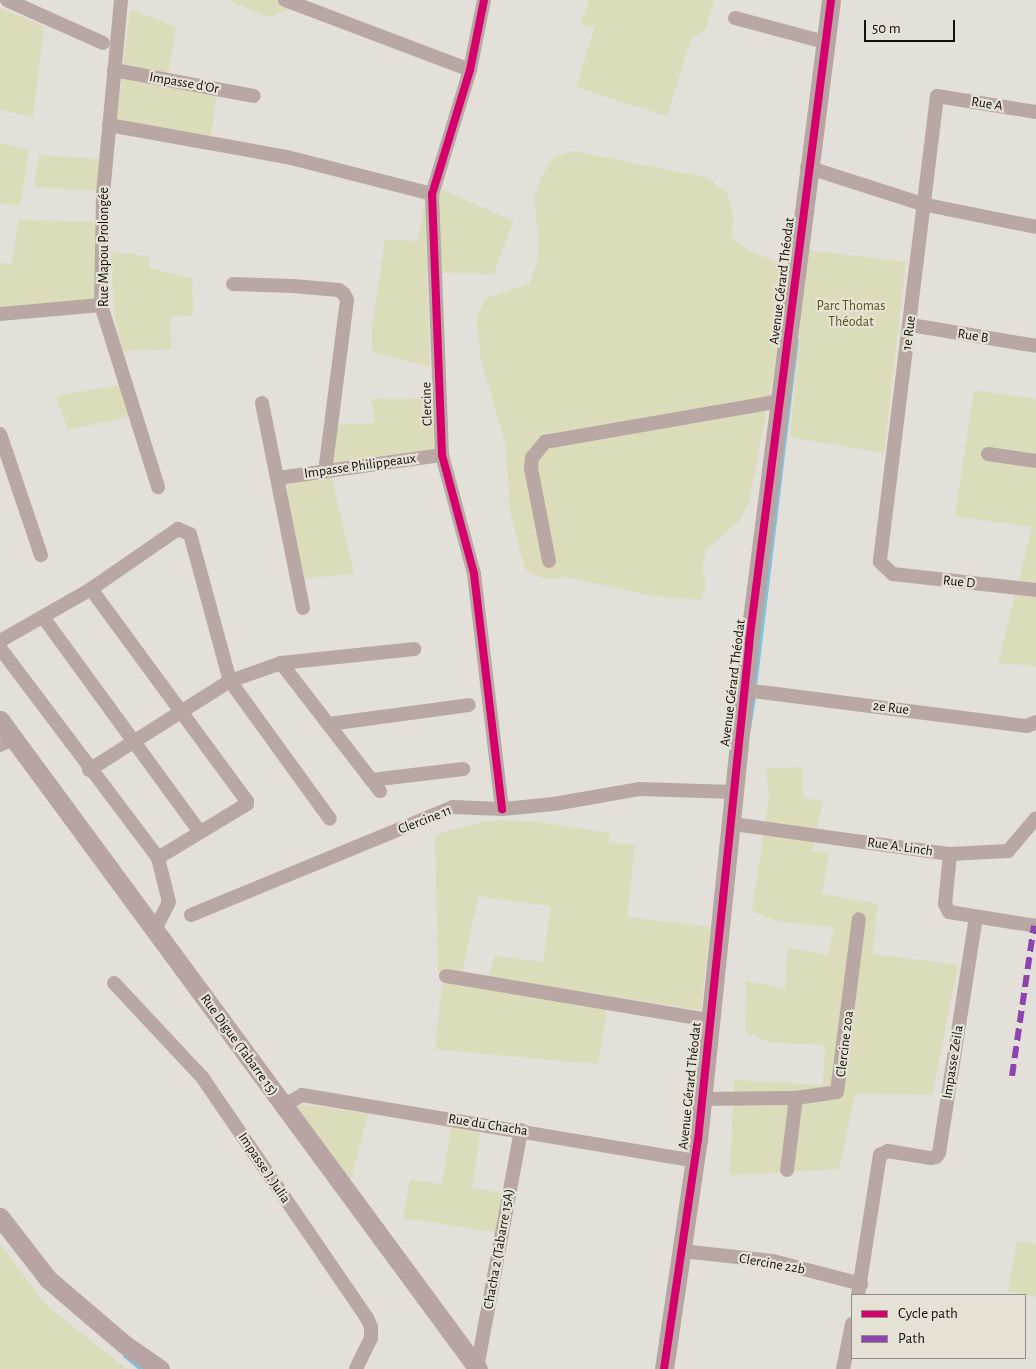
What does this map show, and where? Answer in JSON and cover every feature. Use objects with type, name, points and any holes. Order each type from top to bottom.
[{"type":"street","points":[[7,0],[103,44]]},
{"type":"street","name":"Rue Mapou Prolongée","points":[[121,0],[103,193],[101,305],[158,487]]},
{"type":"street","points":[[285,0],[470,70]]},
{"type":"street","name":"Clercine","points":[[484,0],[470,70],[432,194],[442,455],[474,574],[502,809]]},
{"type":"street","name":"Avenue Gérard Théodat","points":[[664,1369],[687,1252],[710,1020],[736,824],[734,792],[745,690],[781,401],[807,167],[830,0]]},
{"type":"street","points":[[735,18],[825,42]]},
{"type":"street","name":"Impasse d'Or","points":[[114,70],[254,96]]},
{"type":"street","name":"Rue A","points":[[937,96],[1036,112]]},
{"type":"street","name":"1e Rue","points":[[884,569],[880,562],[911,325],[922,204],[937,96]]},
{"type":"street","points":[[109,125],[287,157],[432,194]]},
{"type":"street","points":[[807,167],[922,204],[1036,227]]},
{"type":"street","points":[[233,284],[339,290],[347,300],[325,470]]},
{"type":"street","points":[[0,314],[101,305]]},
{"type":"street","name":"Rue B","points":[[911,325],[1036,346]]},
{"type":"street","points":[[549,561],[531,468],[532,458],[545,442],[781,401]]},
{"type":"street","points":[[262,403],[303,608]]},
{"type":"street","points":[[0,434],[41,555]]},
{"type":"street","points":[[988,454],[1036,461]]},
{"type":"street","name":"Impasse Philippeaux","points":[[278,478],[442,455]]},
{"type":"street","points":[[0,641],[91,589],[178,529],[190,534],[230,681],[330,819]]},
{"type":"street","name":"Rue D","points":[[884,569],[893,574],[1036,590]]},
{"type":"street","points":[[91,589],[180,713],[247,801],[247,804],[158,858]]},
{"type":"street","points":[[43,617],[200,832]]},
{"type":"street","points":[[0,648],[89,770],[158,858],[169,902],[156,930]]},
{"type":"street","points":[[89,770],[230,681],[281,663],[414,649]]},
{"type":"street","points":[[281,663],[380,791]]},
{"type":"street","name":"2e Rue","points":[[745,690],[1027,726],[1036,722]]},
{"type":"street","points":[[329,724],[469,706]]},
{"type":"street","name":"Rue Digue (Tabarre 15)","points":[[0,720],[7,742],[156,930],[283,1106],[477,1368]]},
{"type":"street","points":[[371,780],[463,769]]},
{"type":"street","name":"Clercine 11","points":[[191,915],[454,808],[502,809],[638,789],[734,792]]},
{"type":"street","points":[[950,854],[1008,851],[1036,818]]},
{"type":"street","name":"Rue A. Linch","points":[[736,824],[950,854],[946,909],[976,918],[1036,926]]},
{"type":"street","name":"Impasse Zeila","points":[[860,1289],[880,1155],[888,1150],[930,1158],[936,1157],[939,1153],[976,918]]},
{"type":"street","name":"Clercine 20a","points":[[702,1099],[796,1098],[833,1094],[840,1088],[859,919]]},
{"type":"street","points":[[446,976],[710,1020]]},
{"type":"street","name":"Impasse J. Julia","points":[[114,983],[202,1077],[366,1318],[371,1327],[371,1338],[356,1369]]},
{"type":"street","name":"Rue du Chacha","points":[[283,1106],[302,1095],[521,1130],[695,1161]]},
{"type":"street","points":[[788,1170],[796,1098]]},
{"type":"street","name":"Chacha 2 (Tabarre 15A)","points":[[477,1368],[521,1130]]},
{"type":"street","points":[[0,1217],[48,1279],[124,1344],[160,1369]]},
{"type":"street","name":"Clercine 22b","points":[[687,1252],[773,1261],[860,1289]]},
{"type":"street","points":[[842,1369],[851,1328]]},
{"type":"green space","points":[[227,0],[296,0],[289,9],[270,17]]},
{"type":"green space","points":[[589,0],[714,0],[706,29],[691,39],[667,116],[576,87],[595,27],[581,24]]},
{"type":"green space","points":[[0,8],[44,26],[33,117],[0,110]]},
{"type":"green space","points":[[130,9],[176,27],[168,73],[218,85],[211,136],[117,120]]},
{"type":"green space","points":[[0,143],[29,149],[20,206],[0,203]]},
{"type":"green space","points":[[573,151],[708,178],[727,193],[733,215],[732,237],[750,252],[785,264],[779,347],[749,502],[739,521],[706,550],[702,571],[706,584],[701,600],[652,596],[567,577],[546,579],[527,571],[520,552],[510,510],[506,446],[481,360],[476,318],[485,299],[529,284],[537,264],[539,242],[534,198],[541,178],[552,158]]},
{"type":"green space","points":[[39,155],[99,159],[97,191],[34,187]]},
{"type":"green space","points":[[443,190],[513,221],[494,274],[427,272],[430,367],[372,351],[372,326],[385,240],[418,241],[424,205]]},
{"type":"green space","points":[[18,220],[97,222],[97,303],[0,310],[0,263],[12,264]]},
{"type":"green space","name":"Parc Thomas Théodat","points":[[807,250],[906,262],[884,453],[790,437]]},
{"type":"green space","points":[[111,251],[149,257],[149,268],[192,278],[193,315],[170,317],[171,349],[123,351],[114,314]]},
{"type":"green space","points":[[121,385],[131,416],[68,430],[56,396]]},
{"type":"green space","points":[[974,390],[1036,399],[1036,666],[998,663],[1032,527],[955,516]]},
{"type":"green space","points":[[438,398],[433,452],[333,465],[336,425],[375,423],[372,399]]},
{"type":"green space","points":[[331,474],[354,574],[303,578],[284,483]]},
{"type":"green space","points":[[803,767],[803,797],[823,802],[812,851],[829,853],[822,894],[878,904],[872,954],[958,965],[932,1095],[855,1094],[839,1169],[730,1175],[734,1080],[823,1085],[825,1045],[770,1042],[745,1032],[746,981],[785,989],[788,948],[828,955],[834,927],[777,921],[752,911],[769,798],[766,769]]},
{"type":"green space","points":[[500,820],[537,822],[609,833],[609,843],[635,844],[627,917],[710,927],[701,1010],[488,977],[495,956],[543,962],[551,906],[478,896],[462,973],[438,972],[435,835],[478,823]]},
{"type":"green space","points":[[442,983],[607,1008],[598,1064],[435,1049]]},
{"type":"green space","points":[[301,1104],[368,1114],[350,1183],[296,1111]]},
{"type":"green space","points":[[451,1127],[480,1133],[472,1188],[502,1193],[495,1232],[403,1218],[410,1180],[442,1184]]},
{"type":"green space","points":[[1017,1241],[1036,1244],[1036,1297],[1008,1291]]},
{"type":"green space","points":[[0,1244],[47,1306],[127,1369],[0,1369]]},
{"type":"waterway","points":[[755,686],[797,341]]},
{"type":"waterway","points":[[749,729],[754,696]]},
{"type":"waterway","points":[[125,1356],[141,1369]]},
{"type":"marked path","points":[[1012,1076],[1034,926]]},
{"type":"cycle path","points":[[484,0],[470,70],[432,194],[442,455],[474,574],[502,809]]},
{"type":"cycle path","points":[[664,1369],[698,1140],[749,643],[831,0]]}]
